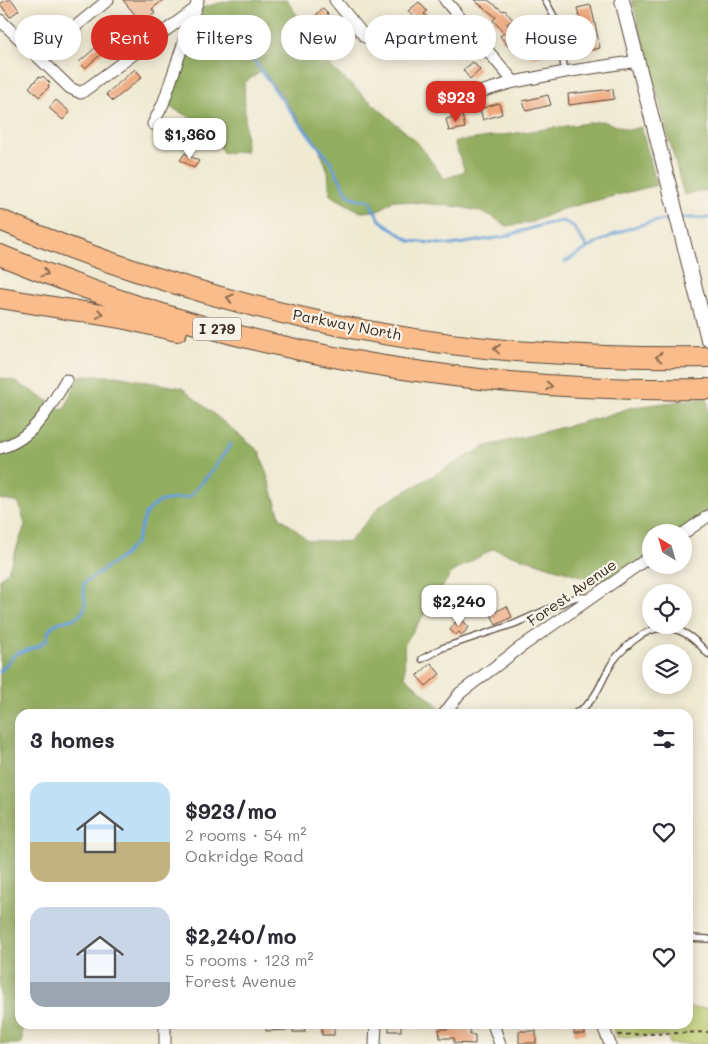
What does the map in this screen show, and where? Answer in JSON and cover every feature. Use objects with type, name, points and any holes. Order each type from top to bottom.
[{"type":"highway","points":[[0,208],[126,268]]},
{"type":"highway","name":"Parkway North","points":[[0,220],[126,268],[249,304],[342,326],[529,352],[618,356],[708,357]]},
{"type":"highway","name":"I 279","points":[[0,255],[108,296],[208,327],[271,344],[333,357],[442,374],[527,384],[581,387],[708,389]]},
{"type":"highway","points":[[0,298],[126,319],[317,363],[363,370],[442,374]]},
{"type":"street","points":[[81,22],[108,0]]},
{"type":"street","points":[[335,0],[365,37]]},
{"type":"street","points":[[445,0],[514,82]]},
{"type":"street","points":[[622,0],[708,339]]},
{"type":"street","points":[[41,60],[70,88],[81,93],[84,92],[197,5]]},
{"type":"street","points":[[153,124],[163,104],[197,5]]},
{"type":"street","points":[[0,20],[15,35]]},
{"type":"street","points":[[446,102],[514,82],[638,61]]},
{"type":"street","points":[[0,448],[8,446],[24,436],[36,425],[48,411],[66,380]]},
{"type":"street","points":[[692,527],[708,516]]},
{"type":"street","name":"Forest Avenue","points":[[448,709],[460,693],[521,647],[642,562]]},
{"type":"street","points":[[165,1029],[165,1044]]},
{"type":"street","points":[[376,1029],[376,1044]]},
{"type":"street","points":[[494,1029],[500,1044]]},
{"type":"street","points":[[605,1029],[612,1040]]},
{"type":"lane","points":[[545,0],[556,20],[565,72]]},
{"type":"lane","points":[[422,659],[442,648],[514,624],[571,598],[592,598]]},
{"type":"lane","points":[[582,709],[590,704],[620,652],[652,628],[672,628],[686,634],[696,641],[708,654]]},
{"type":"lane","points":[[693,938],[708,938]]},
{"type":"path","points":[[612,1040],[708,1032]]},
{"type":"green space","points":[[233,0],[287,0],[297,15],[281,15],[281,60],[327,60],[333,69],[418,143],[444,179],[465,171],[454,142],[602,121],[629,130],[641,127],[657,185],[562,209],[532,222],[507,226],[490,215],[476,210],[394,200],[378,211],[361,212],[330,195],[328,171],[318,146],[263,70],[244,83],[246,151],[223,153],[209,126],[163,104],[178,59],[271,60],[271,15],[193,15],[195,9]]},
{"type":"green space","points":[[632,0],[708,0],[708,190],[684,195]]},
{"type":"green space","points":[[78,376],[116,376],[182,388],[260,452],[280,517],[308,540],[349,542],[381,505],[484,447],[595,419],[633,407],[706,398],[708,402],[708,516],[692,527],[692,524],[642,524],[642,562],[610,585],[493,549],[452,572],[404,645],[405,677],[442,709],[15,709],[15,1029],[22,1029],[22,1044],[0,1044],[0,578],[8,571],[25,525],[19,503],[0,499],[0,378],[14,381],[64,410]]},
{"type":"green space","points":[[693,1008],[708,1008],[708,1044],[670,1044],[668,1036],[617,1037],[614,1029],[693,1029]]},
{"type":"building","points":[[6,0],[12,0],[19,10],[10,17],[0,4]]},
{"type":"building","points":[[123,0],[163,0],[152,9],[155,13],[152,15],[135,15]]},
{"type":"building","points":[[474,0],[488,0],[503,11],[505,10],[509,15],[506,15],[506,44],[500,36],[504,33],[496,24],[496,15]]},
{"type":"building","points":[[419,2],[427,11],[425,15],[411,15],[408,11]]},
{"type":"building","points":[[591,5],[593,15],[579,15],[577,8]]},
{"type":"building","points":[[323,9],[329,15],[316,15]]},
{"type":"building","points":[[596,29],[600,48],[596,49]]},
{"type":"building","points":[[91,52],[91,60],[94,60],[85,68],[79,62]]},
{"type":"building","points":[[473,62],[480,70],[470,79],[463,70]]},
{"type":"building","points":[[135,69],[142,77],[113,101],[106,94]]},
{"type":"building","points":[[43,76],[50,83],[49,87],[39,97],[29,87],[39,77]]},
{"type":"building","points":[[613,89],[614,99],[569,105],[568,94]]},
{"type":"building","points":[[548,95],[551,105],[526,111],[523,101]]},
{"type":"building","points":[[56,100],[70,112],[63,120],[49,108]]},
{"type":"building","points":[[499,103],[502,114],[483,120],[480,109]]},
{"type":"building","points":[[462,115],[465,128],[449,131],[446,119]]},
{"type":"building","points":[[185,153],[199,161],[194,168],[180,160]]},
{"type":"building","points":[[507,606],[512,617],[496,625],[491,614]]},
{"type":"building","points":[[459,617],[469,627],[462,635],[459,632],[456,635],[450,630]]},
{"type":"building","points":[[431,663],[440,674],[426,686],[417,676]]},
{"type":"building","points":[[266,1029],[290,1029],[290,1030],[266,1031]]},
{"type":"building","points":[[293,1029],[305,1029],[305,1032],[293,1032]]},
{"type":"building","points":[[322,1029],[334,1029],[334,1035],[322,1035]]},
{"type":"building","points":[[389,1029],[401,1029],[401,1031],[389,1031]]},
{"type":"building","points":[[439,1029],[470,1029],[470,1035],[475,1035],[475,1044],[454,1043],[454,1038],[440,1038]]},
{"type":"building","points":[[574,1029],[585,1029],[585,1034],[574,1034]]},
{"type":"building","points":[[519,1031],[536,1031],[536,1043],[519,1043]]},
{"type":"waterway","points":[[254,60],[290,111],[330,161],[350,196],[371,201],[372,207],[381,221],[410,241],[452,245],[503,237],[542,225],[563,221],[573,226],[587,247]]},
{"type":"waterway","points":[[681,218],[708,218]]},
{"type":"waterway","points":[[565,262],[616,233],[643,224],[673,219]]},
{"type":"waterway","points":[[0,672],[15,654],[39,646],[47,639],[52,626],[80,615],[85,607],[84,583],[123,556],[136,542],[146,513],[151,508],[161,501],[189,497],[211,472],[231,444]]}]
